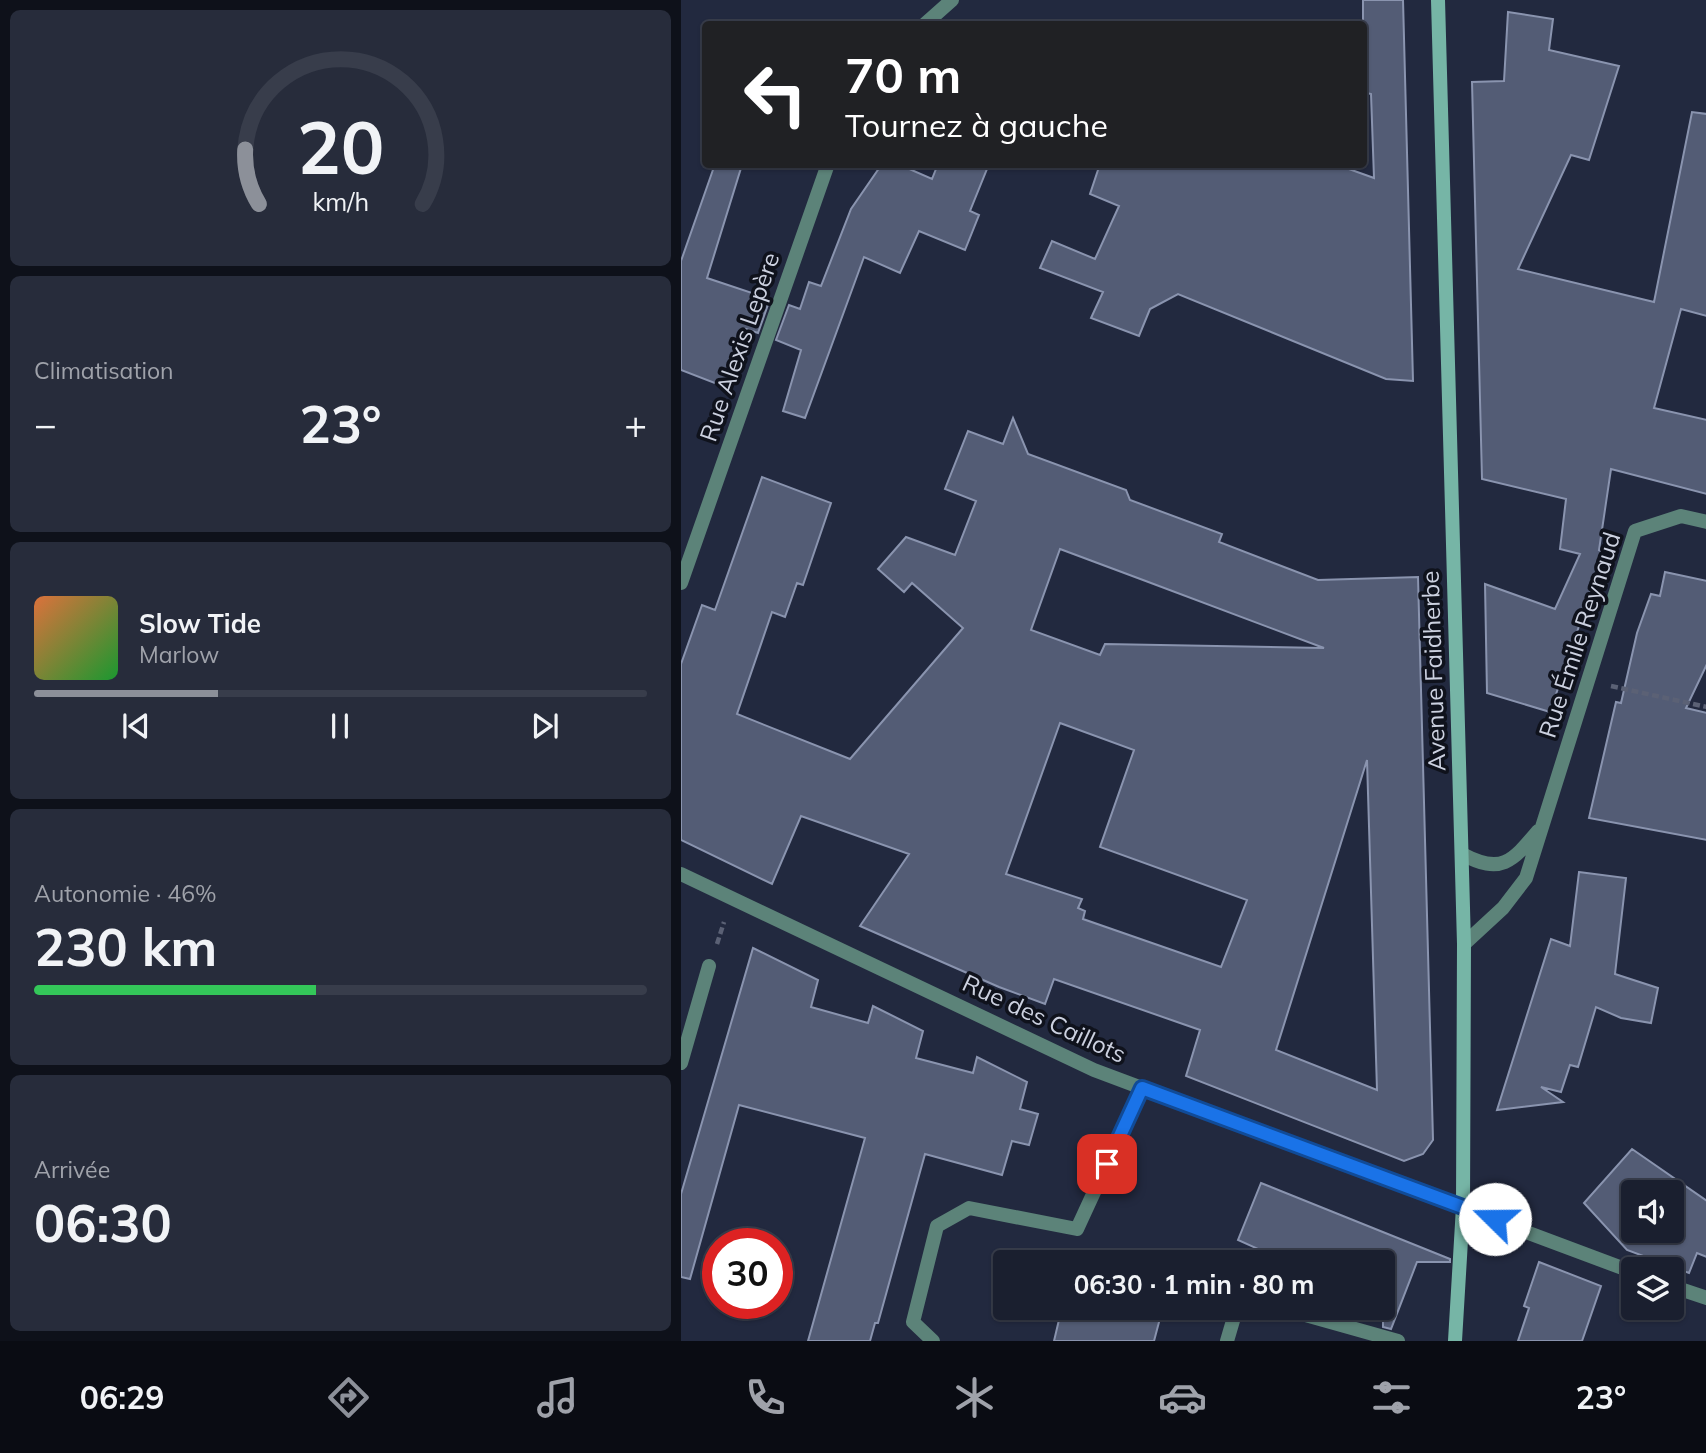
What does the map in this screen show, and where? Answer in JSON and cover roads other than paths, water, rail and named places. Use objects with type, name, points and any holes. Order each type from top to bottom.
[{"type":"street","points":[[928,21],[952,0]]},
{"type":"street","name":"Avenue Faidherbe","points":[[1438,0],[1464,944],[1463,1207],[1455,1341]]},
{"type":"street","name":"Rue Alexis Lepère","points":[[681,583],[827,168]]},
{"type":"street","name":"Rue Émile Reynaud","points":[[1464,944],[1503,908],[1526,877],[1546,822],[1586,681],[1635,531],[1681,516],[1706,522]]},
{"type":"street","name":"Rue Émile Reynaud","points":[[1462,855],[1483,865],[1497,866],[1519,855],[1546,822]]},
{"type":"street","name":"Rue des Caillots","points":[[681,874],[1094,1070],[1621,1267]]},
{"type":"street","points":[[681,1063],[710,966]]},
{"type":"street","points":[[933,1341],[913,1322],[937,1226],[969,1208],[1077,1229],[1142,1088]]},
{"type":"street","points":[[1684,1290],[1706,1298]]},
{"type":"street","points":[[1227,1341],[1233,1320]]},
{"type":"street","points":[[1323,1320],[1398,1341]]}]
